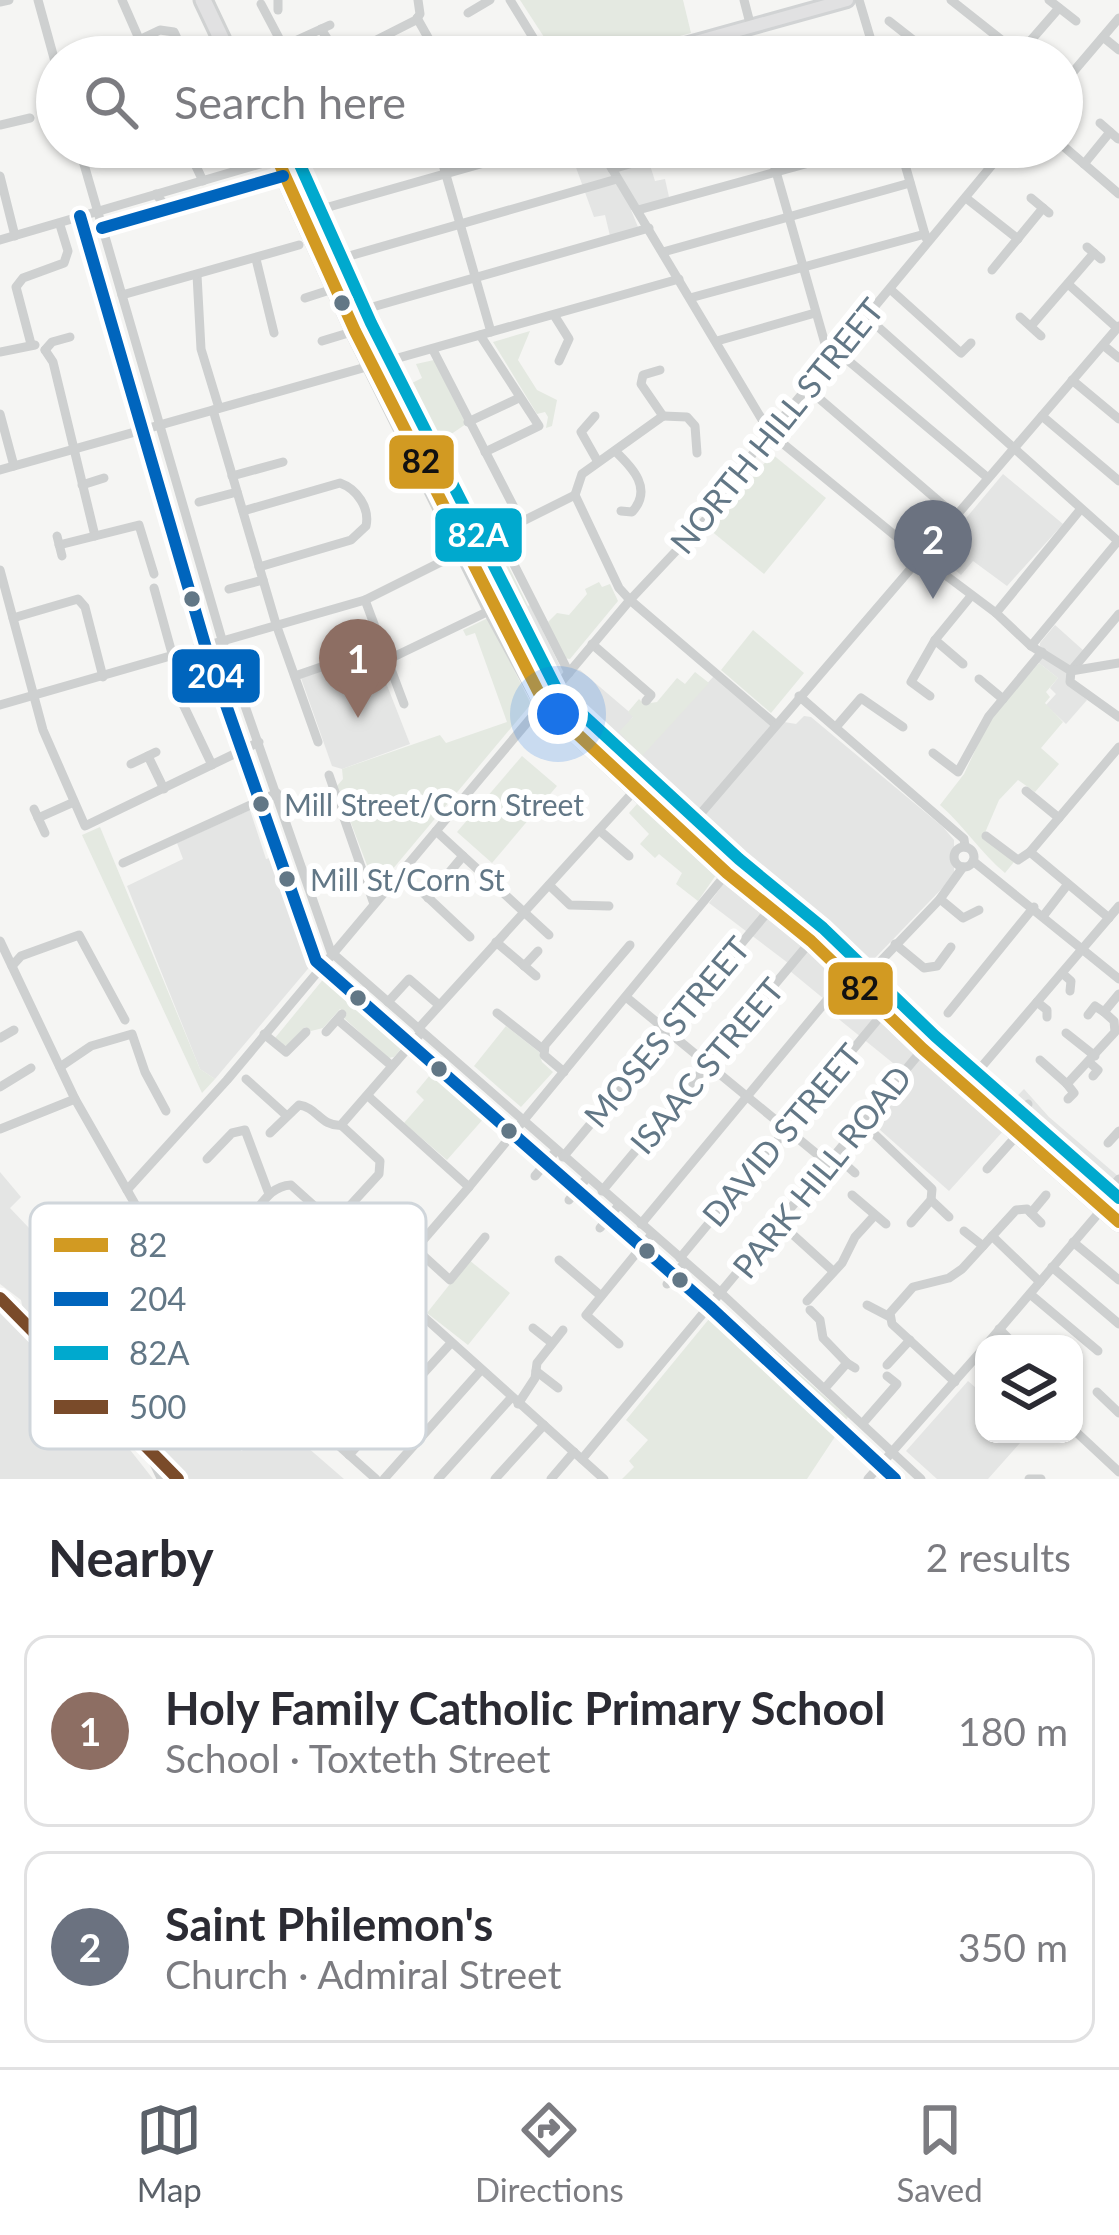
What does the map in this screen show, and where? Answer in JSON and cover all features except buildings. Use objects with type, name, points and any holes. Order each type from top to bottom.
[{"type":"highway","points":[[203,0],[220,36]]},
{"type":"highway","points":[[282,168],[372,366],[544,703],[1119,1222]]},
{"type":"main road","points":[[716,36],[847,0]]},
{"type":"street","points":[[0,2],[9,0]]},
{"type":"street","points":[[38,0],[48,36]]},
{"type":"street","points":[[122,0],[137,36]]},
{"type":"street","points":[[418,0],[417,18],[427,36]]},
{"type":"street","points":[[468,13],[490,0]]},
{"type":"street","points":[[510,0],[532,36]]},
{"type":"street","points":[[744,0],[744,36]]},
{"type":"street","points":[[860,0],[870,36]]},
{"type":"street","points":[[950,0],[996,36]]},
{"type":"street","points":[[1049,0],[1076,21]]},
{"type":"street","points":[[261,4],[278,36]]},
{"type":"street","points":[[1037,36],[1059,8]]},
{"type":"street","points":[[1083,60],[1119,17]]},
{"type":"street","points":[[386,36],[417,18]]},
{"type":"street","points":[[890,21],[909,36]]},
{"type":"street","points":[[147,36],[160,30],[176,36]]},
{"type":"street","points":[[1103,37],[1119,50]]},
{"type":"street","points":[[0,124],[30,118]]},
{"type":"street","points":[[1100,124],[1114,135],[1084,164],[1119,194]]},
{"type":"street","points":[[85,168],[224,643],[332,952],[722,1294],[921,1479]]},
{"type":"street","points":[[197,168],[203,181]]},
{"type":"street","points":[[0,240],[236,168]]},
{"type":"street","points":[[444,168],[478,277],[485,333],[519,398],[540,422],[485,452]]},
{"type":"street","points":[[304,214],[467,168]]},
{"type":"street","points":[[611,168],[770,433],[1036,649],[1071,671],[1119,664]]},
{"type":"street","points":[[326,263],[631,168]]},
{"type":"street","points":[[775,168],[815,313],[834,357],[988,478]]},
{"type":"street","points":[[638,209],[788,168]]},
{"type":"street","points":[[690,298],[926,238],[906,168]]},
{"type":"street","name":"NORTH HILL STREET","points":[[127,1190],[592,644],[707,518],[926,238],[990,168]]},
{"type":"street","points":[[0,176],[15,236]]},
{"type":"street","points":[[663,252],[910,184]]},
{"type":"street","points":[[156,194],[170,212],[218,199]]},
{"type":"street","points":[[966,198],[1018,239]]},
{"type":"street","points":[[992,264],[1046,210],[1031,198]]},
{"type":"street","points":[[31,344],[16,287],[23,278],[64,263],[68,251],[60,225]]},
{"type":"street","points":[[348,314],[649,228]]},
{"type":"street","points":[[122,295],[299,245]]},
{"type":"street","points":[[1030,326],[1094,253]]},
{"type":"street","points":[[256,259],[274,333]]},
{"type":"street","points":[[197,275],[201,349],[232,476],[276,625],[318,742]]},
{"type":"street","points":[[0,470],[679,279]]},
{"type":"street","points":[[684,833],[1118,327],[1068,284]]},
{"type":"street","points":[[305,298],[336,288]]},
{"type":"street","points":[[890,289],[961,353],[970,343]]},
{"type":"street","points":[[717,340],[815,313]]},
{"type":"street","points":[[554,314],[569,339],[559,361]]},
{"type":"street","points":[[867,317],[1119,542],[1036,649],[958,772],[933,753]]},
{"type":"street","points":[[1019,317],[1042,336]]},
{"type":"street","points":[[322,341],[355,331]]},
{"type":"street","points":[[45,350],[70,337]]},
{"type":"street","points":[[0,352],[31,344],[45,350],[53,362],[94,536]]},
{"type":"street","points":[[1103,345],[1119,358]]},
{"type":"street","points":[[433,350],[520,521]]},
{"type":"street","points":[[660,370],[643,375],[641,385],[663,416]]},
{"type":"street","points":[[1072,380],[1119,419]]},
{"type":"street","points":[[807,388],[956,516]]},
{"type":"street","points":[[468,422],[519,398]]},
{"type":"street","points":[[0,414],[14,466]]},
{"type":"street","points":[[595,416],[581,432],[598,462]]},
{"type":"street","points":[[697,453],[695,426],[687,417],[663,416],[598,462],[577,482],[575,495],[630,601],[776,724]]},
{"type":"street","points":[[1042,416],[1119,482]]},
{"type":"street","points":[[614,451],[639,479],[642,502]]},
{"type":"street","points":[[232,476],[283,462]]},
{"type":"street","points":[[82,485],[104,478]]},
{"type":"street","points":[[242,511],[340,483],[355,491],[366,510],[366,526],[351,539],[259,567]]},
{"type":"street","points":[[199,502],[237,492]]},
{"type":"street","points":[[0,705],[365,600],[575,495]]},
{"type":"street","points":[[633,526],[627,511],[642,502],[655,506]]},
{"type":"street","points":[[996,613],[1080,510]]},
{"type":"street","points":[[59,546],[139,525],[154,574]]},
{"type":"street","points":[[498,533],[569,674]]},
{"type":"street","points":[[0,570],[43,730],[85,826],[259,742]]},
{"type":"street","points":[[229,589],[263,580]]},
{"type":"street","points":[[154,588],[173,657]]},
{"type":"street","points":[[930,696],[911,682],[935,640],[971,596]]},
{"type":"street","points":[[13,617],[73,599],[81,601],[103,677]]},
{"type":"street","points":[[365,600],[404,704]]},
{"type":"street","points":[[387,660],[493,609]]},
{"type":"street","points":[[1119,614],[1071,671],[1070,682],[1119,718]]},
{"type":"street","points":[[935,640],[963,664]]},
{"type":"street","points":[[592,644],[651,695],[646,701]]},
{"type":"street","points":[[295,676],[382,646]]},
{"type":"street","points":[[980,679],[1003,699]]},
{"type":"street","points":[[641,1224],[852,981],[940,899],[973,853],[964,839],[799,695]]},
{"type":"street","points":[[836,727],[861,698],[903,727]]},
{"type":"street","points":[[181,700],[212,765]]},
{"type":"street","points":[[986,836],[1018,860],[1030,852],[1119,747]]},
{"type":"street","points":[[131,764],[152,754],[164,789]]},
{"type":"street","points":[[329,775],[374,904]]},
{"type":"street","points":[[341,1124],[440,1005],[637,788]]},
{"type":"street","points":[[1026,790],[1059,818]]},
{"type":"street","points":[[123,863],[277,793]]},
{"type":"street","points":[[45,832],[36,813],[74,802]]},
{"type":"street","points":[[436,830],[549,935]]},
{"type":"street","points":[[599,830],[629,856]]},
{"type":"street","points":[[965,847],[955,856],[1039,912],[1119,979]]},
{"type":"street","points":[[1030,852],[1109,918]]},
{"type":"street","points":[[463,856],[423,893],[470,937]]},
{"type":"street","points":[[426,1238],[727,873]]},
{"type":"street","points":[[948,1013],[1068,884]]},
{"type":"street","points":[[549,885],[570,905],[609,906]]},
{"type":"street","points":[[940,899],[963,918],[979,910]]},
{"type":"street","points":[[966,1085],[1119,906]]},
{"type":"street","name":"MOSES STREET","points":[[535,1176],[668,1032],[772,907]]},
{"type":"street","points":[[12,966],[21,956],[79,935],[114,1010],[125,1020]]},
{"type":"street","name":"ISAAC STREET","points":[[602,1191],[811,940]]},
{"type":"street","points":[[0,941],[75,1099],[134,1203]]},
{"type":"street","points":[[496,942],[536,976]]},
{"type":"street","points":[[895,944],[924,968],[937,966],[951,947]]},
{"type":"street","points":[[544,1050],[628,950]]},
{"type":"street","points":[[524,966],[538,951]]},
{"type":"street","points":[[598,957],[610,968]]},
{"type":"street","points":[[1062,973],[1071,981],[1070,992]]},
{"type":"street","points":[[388,1002],[409,979],[440,1005]]},
{"type":"street","points":[[1104,1012],[1119,994]]},
{"type":"street","points":[[566,997],[578,1007]]},
{"type":"street","points":[[626,997],[787,1129],[855,1173]]},
{"type":"street","points":[[1037,1001],[1047,1010],[1047,1017]]},
{"type":"street","points":[[1066,1084],[1118,1030],[1094,1006],[1088,1015]]},
{"type":"street","points":[[497,1012],[564,1072]]},
{"type":"street","name":"DAVID STREET","points":[[667,1283],[884,1012]]},
{"type":"street","points":[[326,1032],[340,1017],[392,1066]]},
{"type":"street","points":[[1017,1025],[1029,1036]]},
{"type":"street","points":[[0,1038],[14,1030]]},
{"type":"street","points":[[264,1034],[286,1052],[307,1032]]},
{"type":"street","points":[[1066,1033],[1092,1059],[1098,1070],[1093,1076]]},
{"type":"street","points":[[59,1067],[91,1046],[132,1034],[161,1108]]},
{"type":"street","points":[[1108,1040],[1119,1048]]},
{"type":"street","name":"PARK HILL ROAD","points":[[551,1479],[578,1456],[722,1294],[923,1049]]},
{"type":"street","points":[[1040,1060],[1074,1093],[1068,1099]]},
{"type":"street","points":[[0,1087],[31,1068]]},
{"type":"street","points":[[246,1079],[287,1116]]},
{"type":"street","points":[[368,1096],[470,1187]]},
{"type":"street","points":[[0,1129],[75,1099]]},
{"type":"street","points":[[987,1169],[1028,1104]]},
{"type":"street","points":[[270,1133],[296,1106],[303,1105],[326,1124],[341,1124],[380,1161],[379,1174],[352,1203]]},
{"type":"street","points":[[864,1124],[932,1189],[910,1223]]},
{"type":"street","points":[[207,1159],[232,1133],[244,1130],[269,1194]]},
{"type":"street","points":[[568,1200],[587,1178]]},
{"type":"street","points":[[995,1335],[1073,1243],[1119,1179]]},
{"type":"street","points":[[262,1203],[269,1194],[291,1185],[312,1203]]},
{"type":"street","points":[[852,1195],[886,1224]]},
{"type":"street","points":[[1031,1213],[1046,1195]]},
{"type":"street","points":[[924,1202],[949,1217]]},
{"type":"street","points":[[600,1228],[619,1205]]},
{"type":"street","points":[[890,1317],[913,1287],[949,1278],[1016,1210],[1031,1213],[1041,1223]]},
{"type":"street","points":[[825,1388],[851,1366],[823,1338],[820,1320],[809,1306],[875,1214]]},
{"type":"street","points":[[780,1223],[833,1271]]},
{"type":"street","points":[[964,1231],[983,1246]]},
{"type":"street","points":[[619,1344],[586,1315],[652,1234]]},
{"type":"street","points":[[992,1236],[1040,1282]]},
{"type":"street","points":[[426,1258],[450,1280],[485,1237]]},
{"type":"street","points":[[1073,1243],[1119,1280]]},
{"type":"street","points":[[560,1260],[601,1296]]},
{"type":"street","points":[[1052,1267],[1119,1324]]},
{"type":"street","points":[[1030,1294],[1098,1351]]},
{"type":"street","points":[[0,1298],[30,1329]]},
{"type":"street","points":[[867,1305],[890,1317],[955,1382]]},
{"type":"street","points":[[426,1319],[604,1479]]},
{"type":"street","points":[[533,1328],[552,1342]]},
{"type":"street","points":[[999,1329],[1005,1335]]},
{"type":"street","points":[[438,1479],[515,1401],[562,1330]]},
{"type":"street","points":[[863,1423],[897,1384],[887,1370],[910,1340]]},
{"type":"street","points":[[426,1370],[452,1342]]},
{"type":"street","points":[[868,1479],[975,1361]]},
{"type":"street","points":[[426,1430],[482,1370]]},
{"type":"street","points":[[536,1371],[558,1388]]},
{"type":"street","points":[[1097,1392],[1119,1412]]},
{"type":"street","points":[[495,1479],[544,1425]]},
{"type":"street","points":[[1083,1438],[1119,1472]]},
{"type":"street","points":[[144,1449],[162,1479]]},
{"type":"street","points":[[343,1449],[380,1479],[408,1449]]},
{"type":"street","points":[[349,1454],[354,1449]]},
{"type":"street","points":[[151,1456],[164,1462],[178,1479]]},
{"type":"street","points":[[1029,1479],[1041,1479]]},
{"type":"shaded area","points":[[520,0],[683,0],[691,33],[680,36],[543,36]]},
{"type":"shaded area","points":[[576,168],[651,168],[655,181],[665,179],[669,197],[631,210],[638,227],[610,236],[605,215],[594,217]]},
{"type":"shaded area","points":[[530,331],[518,360],[537,390],[557,400],[552,426],[546,428],[545,412],[537,414],[493,342]]},
{"type":"shaded area","points":[[434,360],[466,424],[441,441],[434,438],[415,387],[398,395],[396,391],[422,378],[416,364]]},
{"type":"shaded area","points":[[772,454],[826,498],[764,574],[710,530]]},
{"type":"shaded area","points":[[1003,474],[1063,524],[1007,586],[973,561],[961,575],[936,554]]},
{"type":"shaded area","points":[[494,547],[528,606],[508,616],[477,555]]},
{"type":"shaded area","points":[[599,582],[602,587],[610,584],[618,601],[570,659],[564,658],[548,622],[557,613],[569,615],[587,594],[585,589]]},
{"type":"shaded area","points":[[530,605],[560,666],[580,670],[634,716],[620,732],[631,743],[661,733],[714,676],[767,719],[796,724],[804,716],[811,717],[943,827],[954,840],[954,876],[848,986],[996,1118],[1024,1089],[1118,1176],[1101,1194],[1005,1129],[949,1191],[871,1122],[909,1076],[825,1008],[824,999],[790,971],[788,963],[709,903],[735,869],[676,821],[553,705],[504,617]]},
{"type":"shaded area","points":[[488,618],[531,704],[376,889],[337,786],[343,779],[342,769],[440,735],[446,743],[507,722],[475,633],[466,636],[463,630]]},
{"type":"shaded area","points":[[1055,625],[1084,651],[1068,684],[1087,700],[1066,724],[1046,705],[1056,694],[1050,688],[1058,678],[1039,663],[1040,643]]},
{"type":"shaded area","points":[[753,630],[804,673],[771,713],[721,670]]},
{"type":"shaded area","points":[[374,652],[410,744],[342,769],[332,766],[301,678]]},
{"type":"shaded area","points":[[1039,663],[1058,678],[1046,692],[1050,697],[1045,703],[1063,722],[1041,748],[1059,764],[1035,792],[1018,780],[999,800],[984,835],[1014,862],[1005,873],[940,805],[964,774],[991,717]]},
{"type":"shaded area","points":[[695,672],[709,683],[642,756],[619,732],[633,717],[628,712],[639,699],[644,704],[657,702],[677,678],[685,684]]},
{"type":"shaded area","points":[[522,756],[557,786],[492,863],[457,832]]},
{"type":"shaded area","points":[[637,804],[716,875],[698,901],[676,884],[682,873],[640,844],[649,834],[629,813]]},
{"type":"shaded area","points":[[250,810],[266,859],[288,853],[323,951],[215,1079],[200,1069],[127,886],[183,859],[177,843]]},
{"type":"shaded area","points":[[100,827],[200,1069],[215,1079],[202,1093],[82,835]]},
{"type":"shaded area","points":[[336,970],[405,1032],[405,1044],[394,1057],[388,1058],[340,1009],[323,1028],[311,1031],[305,1027],[286,1046],[275,1038],[330,971]]},
{"type":"shaded area","points":[[506,1026],[539,1052],[553,1072],[521,1107],[474,1066]]},
{"type":"shaded area","points":[[440,1063],[492,1109],[447,1160],[404,1123],[424,1100],[416,1092]]},
{"type":"shaded area","points":[[0,1172],[21,1197],[10,1208],[30,1229],[30,1317],[21,1300],[0,1284]]},
{"type":"shaded area","points":[[469,1260],[510,1293],[468,1345],[427,1313]]},
{"type":"shaded area","points":[[718,1308],[725,1308],[848,1417],[807,1479],[622,1479],[634,1467],[629,1461],[648,1440],[626,1420]]},
{"type":"shaded area","points":[[0,1311],[30,1341],[30,1449],[129,1449],[153,1479],[0,1479]]},
{"type":"shaded area","points":[[968,1381],[975,1387],[975,1443],[1020,1443],[988,1479],[937,1479],[906,1451]]},
{"type":"shaded area","points":[[163,1449],[309,1449],[344,1479],[186,1479]]},
{"type":"transit line","name":"82","points":[[281,168],[355,331],[544,703],[1119,1222]]},
{"type":"transit line","name":"82A","points":[[301,168],[371,323],[558,692],[1119,1198]]},
{"type":"transit line","name":"204","points":[[102,228],[283,176]]},
{"type":"transit line","name":"204","points":[[80,216],[206,648],[316,961],[710,1307],[895,1479]]},
{"type":"transit line","name":"500","points":[[0,1298],[30,1329]]},
{"type":"transit line","name":"500","points":[[148,1449],[178,1479]]},
{"type":"place","name":"Saint Philemon's","points":[[933,599]]},
{"type":"place","name":"Holy Family Catholic Primary School","points":[[358,718]]},
{"type":"place","name":"Mill Street/Corn Street","points":[[261,804]]},
{"type":"place","name":"Mill St/Corn St","points":[[287,879]]}]
